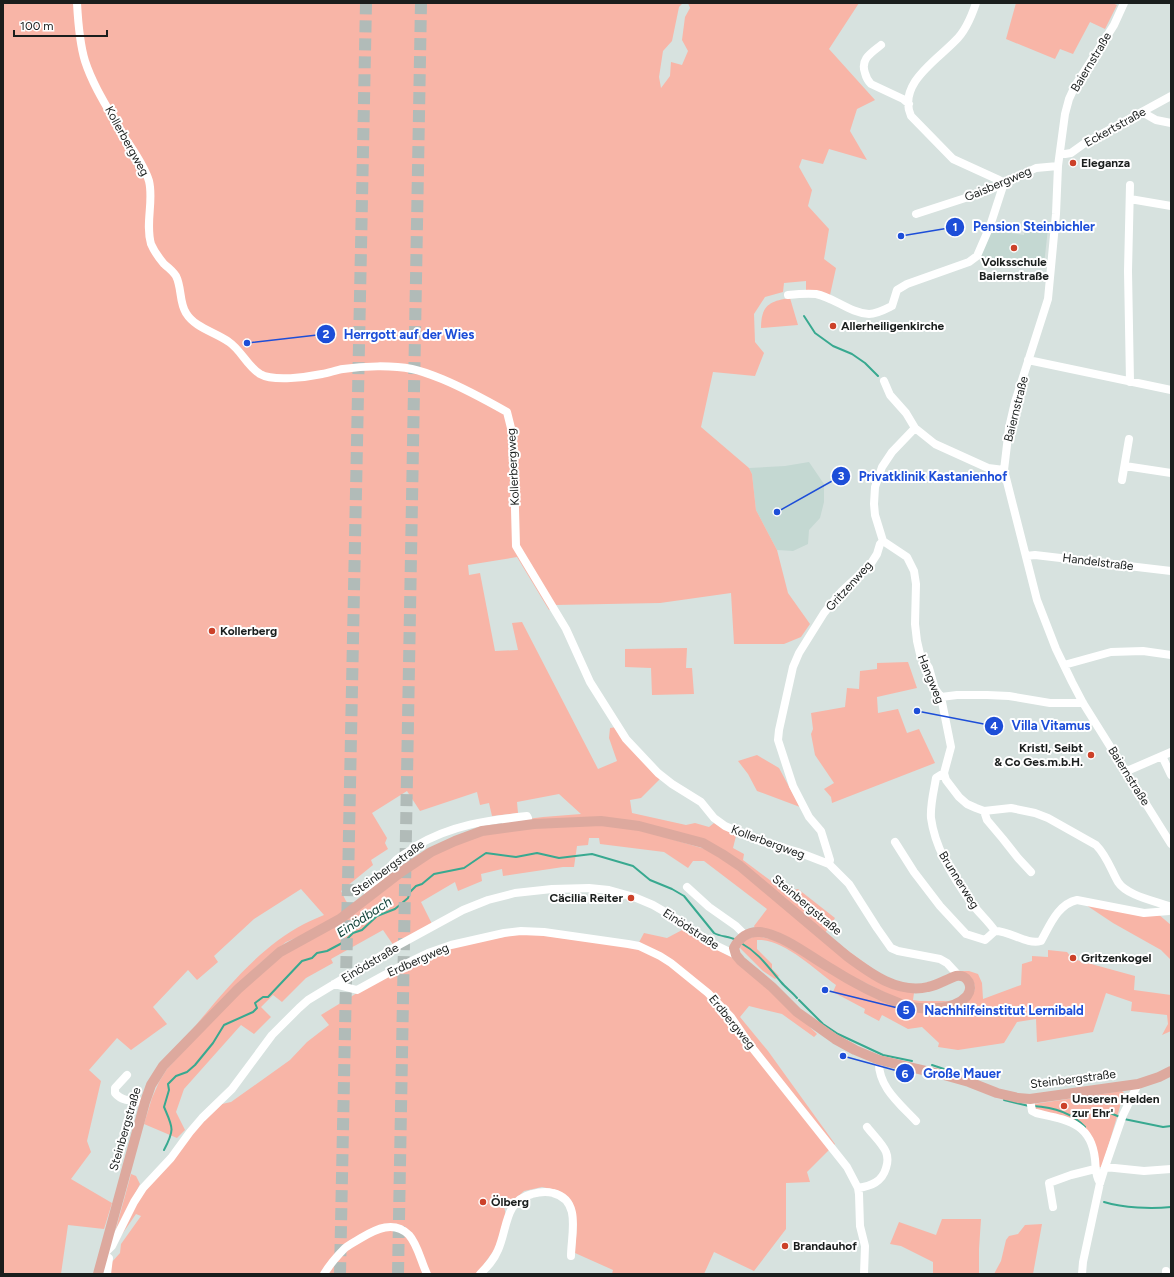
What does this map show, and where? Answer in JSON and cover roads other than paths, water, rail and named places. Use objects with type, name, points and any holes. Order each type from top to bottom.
[{"type":"main road","name":"Steinbergstraße","points":[[98,1274],[145,1102],[151,1085],[163,1066],[238,989],[280,952],[340,919],[401,872],[431,852],[482,831],[506,827],[588,821],[616,822],[653,829],[703,843],[740,866],[848,957],[881,979],[894,985],[917,989],[928,987],[959,976]]},
{"type":"main road","points":[[735,952],[743,937],[755,932],[772,935],[788,942],[832,969],[889,999],[911,1007],[930,1009],[946,1006],[962,1000],[969,992],[970,984],[966,977],[959,976]]},
{"type":"main road","name":"Steinbergstraße","points":[[735,952],[740,961],[772,987],[797,1012],[835,1039],[854,1050],[879,1060],[969,1082],[1031,1105],[1138,1084],[1171,1071]]},
{"type":"street","name":"Kollerbergweg","points":[[77,3],[83,54],[86,62],[95,84],[122,133],[142,165],[149,182],[149,232],[151,242],[158,256],[175,275],[178,282],[182,306],[194,323],[220,336],[234,346],[254,369],[261,374],[277,377],[303,377],[324,374],[342,369],[384,367],[411,369],[427,373],[470,391],[507,412],[514,436],[516,546],[566,629],[590,682],[626,739],[658,772],[672,784],[701,802],[714,818],[725,826],[757,840],[798,852],[830,864],[849,884],[891,948],[898,951],[940,959],[947,963],[959,976]]},
{"type":"street","points":[[788,295],[816,294],[850,308],[871,314],[892,306],[897,290],[902,287],[969,262],[977,256],[990,226],[1004,183],[953,159],[911,116],[908,97],[914,83],[928,64],[956,40],[963,31],[976,3]]},
{"type":"street","name":"Baiernstraße","points":[[1124,3],[1114,25],[1084,71],[1069,99],[1063,125],[1058,166],[1048,299],[1015,402],[1009,428],[1004,470],[1037,600],[1056,649],[1084,703],[1171,844]]},
{"type":"street","points":[[881,45],[865,58],[863,66],[868,80],[871,84],[903,99],[909,104]]},
{"type":"street","name":"Eckertstraße","points":[[1060,154],[1071,153],[1085,143],[1171,96]]},
{"type":"street","points":[[1142,112],[1156,120],[1171,123]]},
{"type":"street","name":"Gaisbergweg","points":[[916,214],[990,190],[1036,168],[1058,166]]},
{"type":"street","points":[[1130,185],[1128,271],[1130,382]]},
{"type":"street","points":[[1130,199],[1171,206]]},
{"type":"street","points":[[1028,360],[1171,390]]},
{"type":"street","points":[[884,381],[890,395],[906,413],[915,428],[935,444],[993,470],[1004,470]]},
{"type":"street","points":[[884,541],[875,515],[875,487],[882,467],[888,457],[915,428]]},
{"type":"street","points":[[1122,480],[1128,439]]},
{"type":"street","points":[[1125,466],[1171,473]]},
{"type":"street","name":"Gritzenweg","points":[[830,864],[821,831],[809,818],[793,786],[778,740],[779,730],[793,667],[799,653],[824,613],[841,592],[870,565],[877,554],[880,544],[884,541]]},
{"type":"street","name":"Hangweg","points":[[884,541],[907,557],[911,564],[916,584],[915,624],[917,641],[920,654],[929,668],[935,689],[940,697],[951,747],[944,773]]},
{"type":"street","name":"Handelstraße","points":[[1026,556],[1035,555],[1171,571]]},
{"type":"street","points":[[1064,665],[1111,652],[1143,651],[1171,655]]},
{"type":"street","points":[[940,697],[957,695],[987,695],[1009,696],[1050,703],[1084,703]]},
{"type":"street","points":[[1127,771],[1171,752]]},
{"type":"street","points":[[1162,756],[1171,775]]},
{"type":"street","points":[[895,842],[914,872],[940,906],[966,934],[986,940],[995,931],[1003,931],[1035,942],[1041,941],[1057,913],[1070,902],[1077,900],[1144,913],[1169,911],[1171,907],[1133,894],[1125,889],[1119,883],[1102,851],[1096,845],[1048,818],[1022,809],[1011,808],[984,811],[967,804],[959,797],[946,780],[944,773]]},
{"type":"street","name":"Brunnerweg","points":[[944,773],[936,778],[933,793],[931,816],[937,844],[956,879],[973,905],[995,931]]},
{"type":"street","points":[[984,811],[987,820],[1031,872]]},
{"type":"street","points":[[366,900],[365,896],[383,878],[396,861],[404,854],[429,839],[445,832],[488,820],[527,816],[528,818],[506,824],[506,827]]},
{"type":"street","points":[[687,887],[709,907],[736,926],[743,937]]},
{"type":"street","name":"Einödstraße","points":[[104,1254],[112,1246],[134,1202],[143,1188],[171,1158],[193,1129],[232,1089],[272,1035],[287,1019],[308,1000],[397,946],[463,910],[488,900],[515,893],[552,889],[599,889],[622,893],[653,905],[677,918],[705,940],[735,952]]},
{"type":"street","name":"Erdbergweg","points":[[334,984],[359,989],[428,953],[451,945],[504,933],[521,931],[544,932],[609,940],[639,946],[660,956],[676,966],[708,992],[721,1006],[783,1088],[847,1167],[858,1188],[860,1198],[860,1226],[865,1246],[864,1274]]},
{"type":"street","points":[[879,1060],[880,1072],[885,1085],[894,1099],[916,1121]]},
{"type":"street","points":[[126,1075],[115,1088],[115,1093],[117,1096],[124,1100],[145,1102]]},
{"type":"street","points":[[1082,1274],[1083,1262],[1100,1183],[1122,1118],[1138,1084]]},
{"type":"street","points":[[1031,1105],[1036,1113],[1070,1121],[1080,1127],[1091,1143],[1095,1159],[1097,1178],[1100,1183]]},
{"type":"street","points":[[858,1188],[867,1187],[876,1182],[883,1176],[887,1166],[887,1154],[867,1127]]},
{"type":"street","points":[[1105,1168],[1144,1171],[1171,1168]]},
{"type":"street","points":[[1053,1207],[1049,1183],[1071,1175],[1095,1169]]},
{"type":"street","points":[[480,1274],[491,1262],[498,1250],[513,1205],[522,1196],[534,1193],[553,1193],[562,1196],[569,1203],[573,1215],[574,1235],[571,1256]]},
{"type":"street","points":[[324,1274],[333,1260],[347,1246],[375,1229],[385,1227],[399,1228],[408,1234],[427,1274]]},
{"type":"street","points":[[104,1254],[109,1258],[107,1274]]},
{"type":"waterway","points":[[804,316],[815,333],[833,346],[852,354],[865,363],[878,376]]},
{"type":"waterway","name":"Einödbach","points":[[164,1150],[172,1128],[164,1107],[169,1090],[168,1084],[176,1076],[187,1072],[195,1065],[213,1043],[224,1025],[253,1012],[257,1008],[255,1003],[263,997],[268,997],[302,961],[312,958],[317,953],[327,951],[344,942],[353,933],[362,930],[377,916],[395,909],[408,898],[410,892],[416,886],[422,884],[434,874],[464,868],[486,853],[516,857],[537,853],[559,858],[592,854],[633,866],[650,880],[672,889],[684,896],[714,933],[736,940]]},
{"type":"waterway","name":"Einödbach","points":[[741,943],[758,956],[797,998]]},
{"type":"waterway","name":"Einödbach","points":[[799,1000],[823,1024],[838,1034],[883,1055],[912,1061]]},
{"type":"waterway","name":"Einödbach","points":[[932,1065],[959,1074]]},
{"type":"waterway","name":"Einödbach","points":[[1004,1100],[1029,1106]]},
{"type":"waterway","name":"Einödbach","points":[[1033,1106],[1061,1111],[1068,1114],[1085,1127]]},
{"type":"waterway","name":"Einödbach","points":[[1110,1113],[1120,1117]]},
{"type":"waterway","name":"Einödbach","points":[[1124,1119],[1163,1127],[1171,1126]]},
{"type":"waterway","name":"Einödbach","points":[[1104,1202],[1138,1208],[1171,1207]]},
{"type":"tunnel","points":[[340,1274],[366,3]]},
{"type":"tunnel","points":[[398,1274],[421,3]]},
{"type":"place","name":"Eleganza","points":[[1073,163]]},
{"type":"place","name":"Pension Steinbichler","points":[[901,236]]},
{"type":"place","name":"Volksschule Baiernstraße","points":[[1014,248]]},
{"type":"place","name":"Allerheiligenkirche","points":[[833,326]]},
{"type":"place","name":"Herrgott auf der Wies","points":[[247,343]]},
{"type":"place","name":"Privatklinik Kastanienhof","points":[[777,512]]},
{"type":"place","name":"Kollerberg","points":[[212,631]]},
{"type":"place","name":"Villa Vitamus","points":[[917,711]]},
{"type":"place","name":"Kristl, Seibt & Co Ges.m.b.H.","points":[[1091,755]]},
{"type":"place","name":"Cäcilia Reiter","points":[[631,898]]},
{"type":"place","name":"Gritzenkogel","points":[[1073,958]]},
{"type":"place","name":"Nachhilfeinstitut Lernibald","points":[[825,990]]},
{"type":"place","name":"Große Mauer","points":[[843,1056]]},
{"type":"place","name":"Unseren Helden zur Ehr'","points":[[1064,1106]]},
{"type":"place","name":"Ölberg","points":[[483,1202]]},
{"type":"place","name":"Brandauhof","points":[[785,1246]]}]
